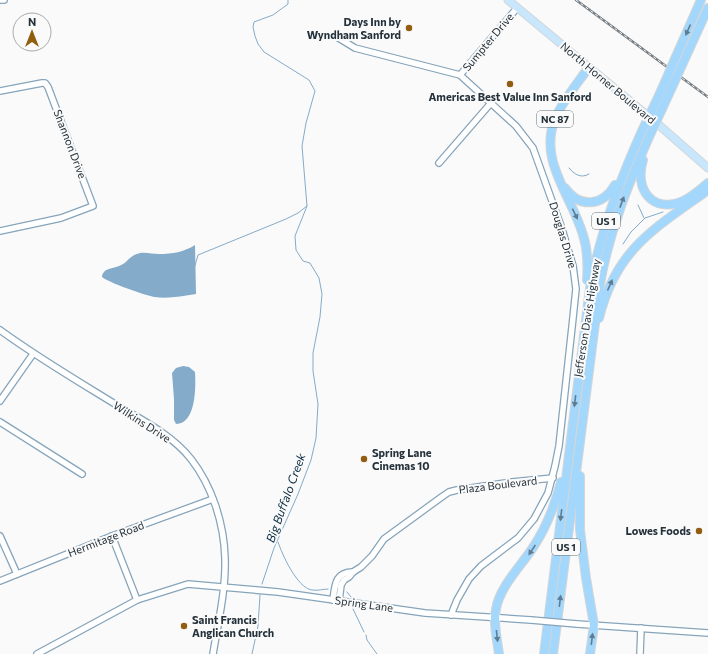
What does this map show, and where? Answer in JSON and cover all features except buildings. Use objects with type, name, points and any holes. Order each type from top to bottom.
[{"type":"highway","name":"Jefferson Davis Highway","points":[[544,654],[567,462],[589,293],[595,262],[612,202],[632,153],[701,0]]},
{"type":"highway","name":"Jefferson Davis Highway","points":[[553,654],[592,335],[600,284],[611,234],[626,192],[649,137],[708,8]]},
{"type":"highway","name":"NC 87","points":[[589,67],[564,102],[553,126],[551,151],[553,163],[559,178],[570,194],[584,203],[592,202],[605,197],[610,192],[617,181],[622,167],[632,153]]},
{"type":"highway","points":[[643,152],[640,175],[641,185],[647,196],[654,201],[662,204],[682,202],[708,183]]},
{"type":"highway","points":[[559,178],[561,186],[578,219],[583,234],[587,253],[589,293]]},
{"type":"highway","points":[[592,335],[597,326],[608,289],[616,272],[628,255],[650,232],[708,190]]},
{"type":"highway","points":[[580,440],[580,530],[594,625],[590,654]]},
{"type":"highway","points":[[499,654],[495,619],[496,607],[502,594],[545,528],[554,508],[563,471],[567,462]]},
{"type":"main road","name":"North Horner Boulevard","points":[[508,0],[708,168]]},
{"type":"street","name":"Sumpter Drive","points":[[460,75],[517,8]]},
{"type":"street","name":"Douglas Drive","points":[[337,37],[355,48],[460,75],[516,126],[533,148],[561,226],[573,266],[576,289],[559,446],[553,478],[548,494],[534,519],[518,538],[481,566],[469,579],[457,600],[451,615]]},
{"type":"street","name":"Shannon Drive","points":[[0,90],[42,83],[48,87],[93,206],[61,218],[0,232]]},
{"type":"street","points":[[439,163],[491,103]]},
{"type":"street","name":"Wilkins Drive","points":[[0,330],[33,354],[168,437],[190,457],[202,474],[213,499],[222,530],[225,558],[224,586],[213,654]]},
{"type":"street","points":[[0,401],[33,354]]},
{"type":"street","points":[[0,422],[82,474]]},
{"type":"street","name":"Plaza Boulevard","points":[[336,600],[341,585],[353,572],[362,567],[384,539],[450,492],[512,482],[553,478]]},
{"type":"street","name":"Hermitage Road","points":[[0,581],[112,536],[213,499]]},
{"type":"street","points":[[0,536],[17,574]]},
{"type":"street","points":[[112,536],[137,600]]},
{"type":"street","name":"Spring Lane","points":[[37,654],[137,600],[188,584],[224,586],[451,615],[708,633]]},
{"type":"street","points":[[640,654],[641,628]]},
{"type":"water","points":[[195,245],[196,294],[160,298],[127,288],[102,277],[106,270],[122,265],[136,254],[173,253]]},
{"type":"water","points":[[183,366],[189,367],[195,372],[195,395],[188,418],[183,422],[176,424],[174,420],[172,373],[176,368]]},
{"type":"waterway","name":"Big Buffalo Creek","points":[[262,584],[274,548],[311,460],[316,438],[318,404],[313,371],[313,353],[320,317],[322,294],[319,278],[310,263],[303,261],[296,250],[295,236],[307,206],[302,146],[306,123],[315,91],[309,80],[264,52],[258,44],[253,27],[254,22],[273,15],[288,4],[288,0]]},
{"type":"waterway","points":[[569,168],[580,176],[589,174]]},
{"type":"waterway","points":[[638,205],[644,218]]},
{"type":"waterway","points":[[194,269],[198,255],[286,219],[298,213],[307,206]]},
{"type":"waterway","points":[[623,244],[631,232],[645,218],[663,212]]},
{"type":"waterway","points":[[278,542],[291,570],[306,588],[312,590],[328,589]]},
{"type":"waterway","points":[[347,592],[351,597]]},
{"type":"waterway","name":"Big Buffalo Creek","points":[[252,654],[258,626],[260,595]]},
{"type":"waterway","points":[[353,609],[364,632]]},
{"type":"waterway","points":[[366,635],[367,640],[377,654]]},
{"type":"railway","points":[[576,0],[708,97]]},
{"type":"place","name":"Days Inn by Wyndham Sanford","points":[[409,28]]},
{"type":"place","name":"Americas Best Value Inn Sanford","points":[[510,84]]},
{"type":"place","name":"Spring Lane Cinemas 10","points":[[364,459]]},
{"type":"place","name":"Lowes Foods","points":[[699,531]]},
{"type":"place","name":"Saint Francis Anglican Church","points":[[184,626]]}]
